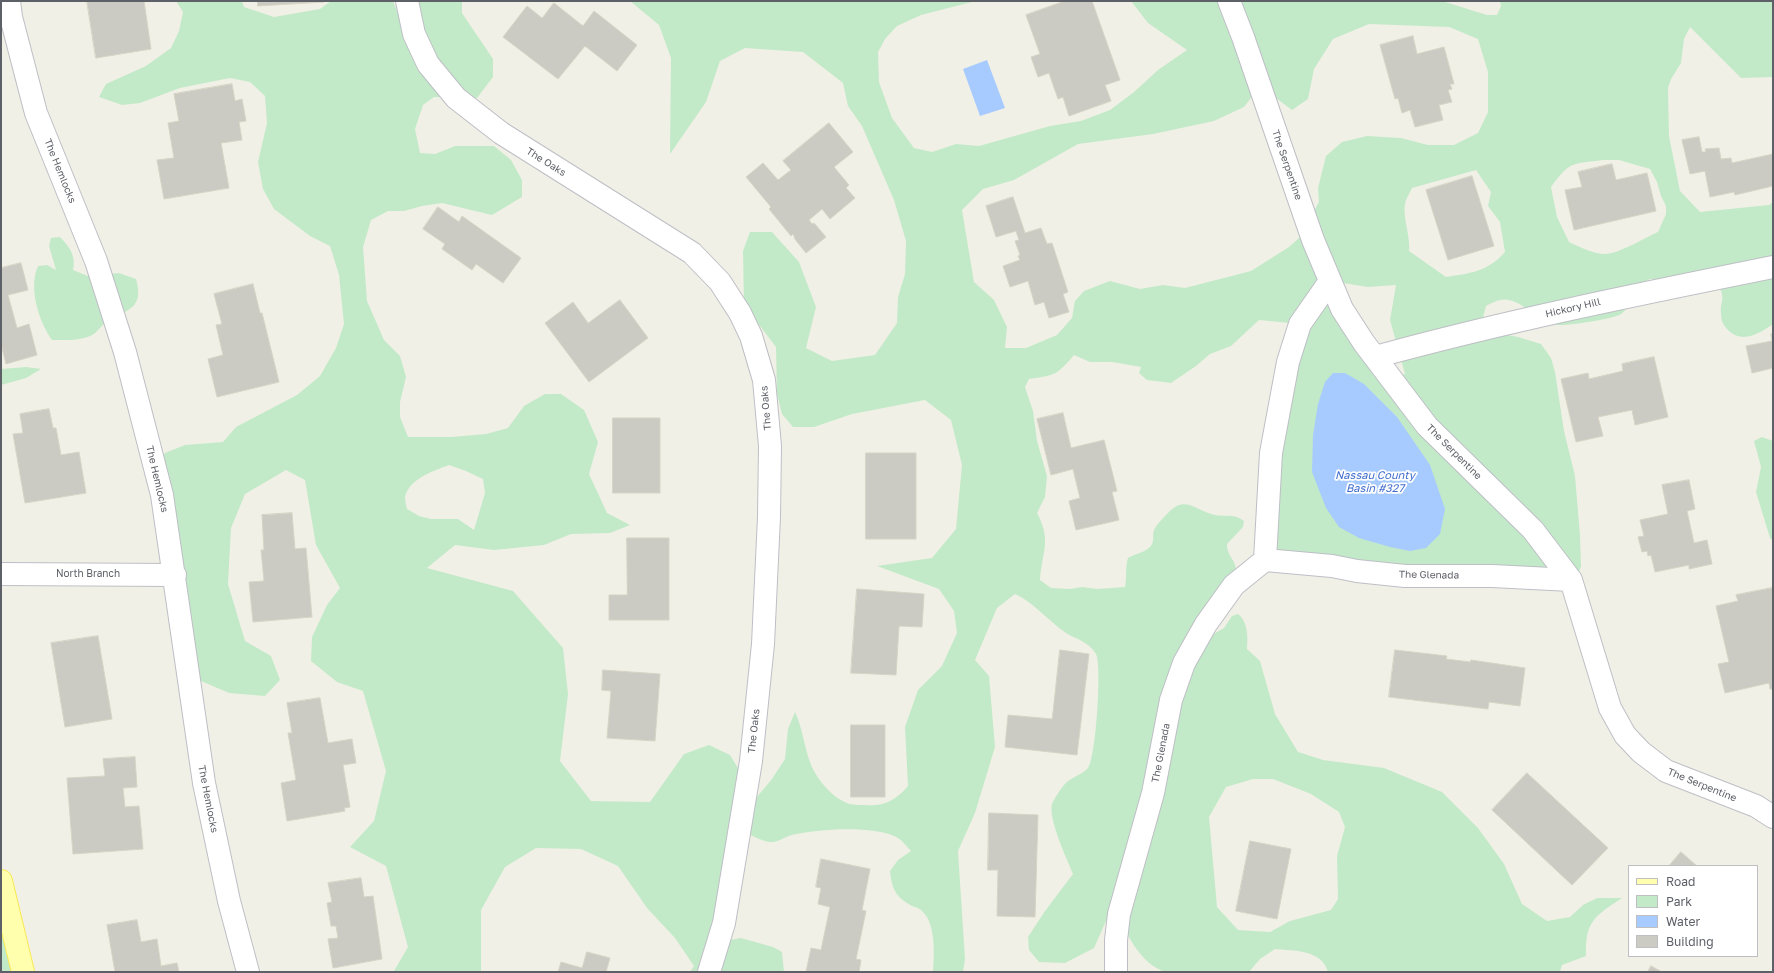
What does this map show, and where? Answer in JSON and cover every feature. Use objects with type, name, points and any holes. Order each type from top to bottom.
[{"type":"main road","points":[[1,881],[23,972]]},
{"type":"street","name":"The Hemlocks","points":[[9,1],[11,17],[36,113],[96,261],[125,352],[162,495],[175,575],[204,783],[229,901],[248,972]]},
{"type":"street","name":"The Oaks","points":[[407,1],[414,34],[428,64],[456,98],[501,133],[692,253],[720,282],[740,313],[751,336],[764,380],[770,446],[770,517],[763,644],[747,784],[724,923],[709,972]]},
{"type":"street","name":"The Serpentine","points":[[1229,1],[1244,37],[1310,232],[1342,309],[1364,343],[1427,426],[1533,530],[1571,580],[1610,708],[1626,736],[1641,752],[1666,771],[1756,806],[1773,817]]},
{"type":"street","name":"Hickory Hill","points":[[1375,357],[1447,337],[1566,310],[1773,267]]},
{"type":"street","points":[[1265,560],[1271,453],[1288,362],[1300,324],[1330,280]]},
{"type":"street","name":"The Glenada","points":[[1116,972],[1116,940],[1120,914],[1153,793],[1171,700],[1184,663],[1206,624],[1234,585],[1265,560],[1332,566],[1357,571],[1398,575],[1492,576],[1571,580]]},
{"type":"street","name":"North Branch","points":[[1,574],[175,575]]},
{"type":"green space","points":[[176,1],[242,1],[244,7],[274,17],[320,9],[331,1],[393,1],[401,22],[407,1],[462,1],[462,13],[493,59],[493,77],[477,98],[434,97],[423,105],[415,129],[420,153],[435,154],[455,146],[494,146],[511,160],[522,180],[522,197],[492,215],[442,203],[404,211],[388,211],[371,220],[363,247],[367,301],[384,340],[400,356],[406,377],[400,402],[400,417],[408,437],[451,437],[486,434],[508,428],[524,406],[545,394],[561,394],[584,410],[598,442],[589,474],[607,513],[630,525],[610,533],[571,534],[544,545],[494,550],[455,545],[427,568],[513,591],[563,648],[568,694],[560,761],[591,801],[650,802],[684,754],[709,745],[730,755],[756,798],[772,779],[785,759],[788,729],[795,712],[810,762],[816,775],[826,788],[837,798],[850,804],[878,805],[894,799],[908,786],[905,727],[918,690],[942,666],[957,633],[954,611],[939,589],[877,566],[932,558],[956,529],[962,465],[951,420],[925,400],[852,414],[814,427],[793,427],[782,414],[777,394],[776,347],[744,305],[743,251],[750,232],[772,232],[799,262],[816,307],[806,348],[832,361],[875,355],[897,323],[898,297],[905,274],[906,241],[894,200],[862,126],[848,106],[843,83],[803,52],[745,48],[720,61],[706,102],[670,154],[671,58],[659,25],[630,1],[976,1],[921,15],[897,26],[885,39],[878,52],[879,82],[892,118],[914,148],[932,152],[956,144],[979,146],[1050,126],[1081,121],[1110,110],[1134,92],[1158,70],[1187,50],[1148,23],[1131,1],[1442,1],[1487,15],[1497,15],[1501,6],[1500,1],[1773,1],[1773,77],[1741,78],[1690,27],[1684,39],[1681,63],[1671,79],[1668,88],[1669,136],[1680,191],[1700,212],[1769,205],[1773,202],[1773,324],[1750,336],[1745,337],[1733,334],[1726,328],[1722,321],[1722,298],[1719,286],[1689,280],[1650,279],[1638,285],[1632,301],[1621,314],[1600,320],[1580,323],[1558,325],[1551,323],[1514,301],[1498,300],[1486,306],[1483,318],[1492,332],[1518,337],[1541,344],[1551,358],[1555,372],[1564,431],[1575,476],[1581,567],[1575,580],[1265,560],[1300,324],[1259,320],[1231,346],[1210,354],[1196,366],[1171,383],[1147,380],[1139,373],[1141,367],[1112,362],[1090,362],[1074,355],[1059,371],[1044,377],[1029,379],[1025,387],[1033,411],[1037,441],[1047,476],[1045,497],[1037,513],[1042,523],[1045,539],[1040,580],[1051,588],[1070,589],[1082,587],[1097,589],[1125,587],[1128,558],[1145,551],[1150,547],[1154,530],[1174,507],[1180,505],[1191,505],[1208,513],[1219,516],[1237,517],[1244,521],[1243,527],[1227,544],[1227,549],[1235,565],[1236,574],[1198,617],[1195,624],[1212,635],[1224,628],[1232,616],[1238,614],[1246,625],[1247,649],[1260,661],[1275,714],[1298,752],[1323,760],[1384,768],[1442,792],[1478,828],[1504,864],[1522,904],[1547,921],[1570,917],[1583,905],[1597,898],[1622,898],[1598,915],[1590,927],[1587,935],[1586,956],[1562,965],[1560,972],[1328,972],[1325,964],[1313,955],[1298,951],[1275,949],[1260,959],[1249,972],[1166,972],[1156,968],[1140,954],[1128,935],[1113,905],[1094,948],[1065,963],[1039,962],[1029,950],[1028,937],[1045,911],[1073,874],[1055,829],[1052,804],[1063,786],[1086,770],[1091,761],[1096,730],[1098,662],[1096,654],[1090,646],[1066,633],[1029,602],[1015,594],[997,608],[975,660],[989,676],[995,747],[975,813],[958,851],[965,959],[963,972],[933,972],[933,940],[930,924],[921,910],[902,899],[894,888],[890,871],[898,860],[911,851],[900,839],[888,834],[875,831],[846,829],[803,833],[772,842],[763,841],[746,833],[719,942],[741,938],[773,947],[782,952],[784,972],[690,972],[694,966],[675,938],[647,908],[618,866],[581,849],[536,848],[505,867],[481,910],[481,972],[395,972],[394,971],[408,947],[386,866],[350,847],[374,821],[386,771],[363,691],[337,682],[311,661],[312,637],[327,605],[340,588],[316,545],[305,480],[286,470],[245,494],[231,528],[228,584],[245,641],[271,656],[280,680],[265,696],[229,693],[201,681],[185,650],[154,465],[165,453],[185,445],[223,442],[236,427],[297,395],[320,376],[336,348],[344,324],[339,275],[330,246],[310,236],[274,209],[263,189],[258,162],[267,123],[265,96],[250,82],[230,78],[180,88],[140,103],[122,105],[99,97],[106,84],[146,66],[171,48],[179,31],[183,12]],"holes":[[[1369,24],[1449,27],[1478,39],[1488,72],[1488,112],[1478,133],[1454,145],[1428,145],[1401,138],[1367,136],[1342,142],[1326,156],[1318,188],[1319,202],[1313,213],[1309,229],[1289,247],[1251,271],[1185,288],[1163,285],[1140,289],[1110,281],[1084,291],[1075,301],[1072,318],[1057,335],[1026,348],[1005,348],[1007,327],[994,300],[974,282],[962,210],[983,189],[1014,180],[1078,144],[1153,134],[1214,121],[1244,107],[1260,86],[1292,110],[1308,99],[1314,69],[1333,39]],[[1619,160],[1650,169],[1657,182],[1666,206],[1666,214],[1658,232],[1609,254],[1586,250],[1569,242],[1557,217],[1551,187],[1563,172],[1572,165],[1578,163]],[[1476,170],[1491,192],[1488,206],[1500,222],[1505,252],[1492,264],[1485,268],[1471,273],[1446,277],[1409,251],[1409,239],[1405,218],[1406,200],[1412,188]],[[1330,281],[1368,287],[1396,285],[1390,320],[1405,374],[1397,375]],[[449,465],[483,479],[485,493],[474,530],[458,519],[431,519],[419,516],[407,509],[405,497],[411,485],[422,476]],[[1253,779],[1273,779],[1311,794],[1339,812],[1345,827],[1337,856],[1338,899],[1331,910],[1290,921],[1270,932],[1238,930],[1217,907],[1209,817],[1226,787]]]},
{"type":"green space","points":[[60,237],[67,244],[73,256],[73,270],[88,276],[119,273],[136,279],[138,296],[133,306],[106,322],[94,334],[88,337],[72,340],[52,340],[43,324],[36,304],[34,284],[38,266],[47,265],[56,270],[49,246],[51,238]]},
{"type":"green space","points":[[26,367],[41,369],[26,378],[1,385],[1,369]]},
{"type":"green space","points":[[1762,437],[1773,441],[1773,540],[1770,538],[1756,492],[1761,467],[1754,441]]},
{"type":"green space","points":[[1,899],[19,972],[1,972]]},
{"type":"water","points":[[987,60],[1005,108],[980,116],[963,69]]},
{"type":"water","name":"Nassau County Basin #327","points":[[1333,373],[1345,373],[1364,384],[1397,417],[1430,465],[1445,509],[1440,534],[1426,548],[1410,551],[1359,538],[1339,527],[1326,508],[1312,472],[1313,435],[1318,404],[1325,382]]},
{"type":"building","points":[[87,1],[144,1],[151,49],[96,58]]},
{"type":"building","points":[[258,1],[324,1],[324,2],[258,6]]},
{"type":"building","points":[[1065,1],[1092,1],[1120,80],[1105,85],[1111,101],[1069,116],[1063,97],[1058,99],[1049,73],[1038,77],[1031,57],[1040,54],[1026,15]]},
{"type":"building","points":[[554,3],[583,26],[594,11],[637,45],[617,71],[585,46],[558,79],[503,37],[527,6],[542,18]]},
{"type":"building","points":[[1413,36],[1417,54],[1444,47],[1454,84],[1450,84],[1452,89],[1448,90],[1452,102],[1439,105],[1443,120],[1415,127],[1410,110],[1402,113],[1398,98],[1395,99],[1380,45]]},
{"type":"building","points":[[232,84],[235,101],[242,99],[246,121],[239,122],[242,140],[221,143],[229,188],[164,199],[157,160],[174,158],[168,123],[179,121],[174,94]]},
{"type":"building","points":[[829,123],[853,152],[834,167],[849,185],[846,188],[855,198],[830,219],[822,209],[809,220],[812,224],[814,223],[826,237],[806,253],[794,238],[793,234],[791,236],[769,209],[771,207],[746,177],[763,163],[778,180],[791,170],[783,161]]},
{"type":"building","points":[[1699,137],[1702,152],[1706,152],[1705,149],[1719,148],[1721,159],[1731,158],[1732,163],[1773,154],[1773,186],[1735,195],[1734,192],[1710,197],[1705,171],[1690,174],[1682,140]]},
{"type":"building","points":[[1612,164],[1616,180],[1647,173],[1656,211],[1574,230],[1565,190],[1582,187],[1578,172]]},
{"type":"building","points":[[1472,176],[1494,246],[1448,260],[1426,190]]},
{"type":"building","points":[[1013,197],[1025,233],[1041,228],[1047,244],[1052,243],[1068,292],[1063,294],[1069,312],[1049,318],[1044,302],[1035,305],[1028,281],[1010,287],[1003,266],[1020,260],[1018,256],[1020,255],[1015,241],[1019,240],[1016,231],[996,237],[986,206]]},
{"type":"building","points":[[438,207],[459,222],[462,216],[521,258],[503,283],[476,264],[472,270],[442,249],[445,244],[423,229]]},
{"type":"building","points":[[21,263],[28,290],[8,295],[17,328],[29,324],[37,355],[6,364],[1,344],[1,268]]},
{"type":"building","points":[[253,284],[260,313],[262,313],[279,382],[217,397],[208,359],[223,355],[216,325],[222,324],[214,294]]},
{"type":"building","points":[[620,300],[648,338],[589,382],[545,323],[573,302],[588,323]]},
{"type":"building","points":[[1771,334],[1773,334],[1773,368],[1752,373],[1746,346],[1772,341]]},
{"type":"building","points":[[1654,357],[1668,417],[1635,425],[1632,410],[1598,417],[1603,436],[1576,442],[1561,379],[1588,373],[1589,379],[1623,371],[1622,364]]},
{"type":"building","points":[[49,409],[53,428],[56,428],[61,455],[79,452],[86,493],[25,503],[13,434],[23,433],[20,414]]},
{"type":"building","points":[[1063,413],[1071,448],[1104,440],[1117,491],[1112,492],[1119,520],[1076,530],[1069,501],[1080,498],[1073,469],[1051,475],[1037,419]]},
{"type":"building","points":[[613,418],[660,418],[660,493],[613,493]]},
{"type":"building","points":[[866,453],[916,453],[916,539],[866,539]]},
{"type":"building","points":[[1689,480],[1695,509],[1687,511],[1694,543],[1707,540],[1712,564],[1689,569],[1689,565],[1655,572],[1651,555],[1648,556],[1647,551],[1642,552],[1638,537],[1644,536],[1640,520],[1668,514],[1662,485]]},
{"type":"building","points":[[292,513],[295,549],[306,548],[312,617],[253,622],[249,582],[264,581],[261,550],[264,550],[262,515]]},
{"type":"building","points":[[627,538],[669,538],[669,620],[609,620],[609,595],[627,595]]},
{"type":"building","points":[[1772,588],[1773,689],[1770,689],[1769,683],[1725,693],[1718,664],[1729,662],[1716,606],[1738,601],[1736,595]]},
{"type":"building","points":[[857,589],[924,594],[922,627],[899,626],[896,675],[851,673]]},
{"type":"building","points":[[98,636],[112,719],[65,727],[51,643]]},
{"type":"building","points":[[1060,650],[1089,654],[1077,755],[1005,747],[1008,715],[1052,719]]},
{"type":"building","points":[[1395,650],[1447,656],[1446,659],[1470,662],[1471,660],[1525,668],[1520,706],[1489,702],[1488,709],[1389,697]]},
{"type":"building","points":[[603,670],[660,674],[655,741],[607,738],[611,691],[602,690]]},
{"type":"building","points":[[320,698],[328,743],[352,739],[356,763],[343,765],[350,807],[344,808],[345,811],[287,821],[281,783],[296,780],[288,733],[292,733],[287,703]]},
{"type":"building","points":[[851,725],[885,725],[885,797],[851,797]]},
{"type":"building","points":[[135,757],[137,787],[123,788],[125,807],[139,806],[143,849],[73,854],[67,778],[105,776],[103,759]]},
{"type":"building","points":[[1527,773],[1608,848],[1572,885],[1492,810]]},
{"type":"building","points":[[989,813],[1038,815],[1035,917],[997,916],[998,870],[988,870]]},
{"type":"building","points":[[1250,841],[1291,849],[1277,919],[1236,911]]},
{"type":"building","points":[[1681,852],[1696,865],[1670,865]]},
{"type":"building","points":[[821,859],[870,869],[862,910],[866,911],[856,959],[861,960],[859,972],[806,972],[811,948],[821,950],[830,907],[818,904],[821,888],[816,887]]},
{"type":"building","points":[[361,878],[364,897],[373,896],[382,959],[333,968],[328,939],[338,938],[336,926],[331,926],[327,903],[332,902],[328,883]]},
{"type":"building","points":[[137,920],[141,942],[157,939],[161,966],[177,963],[179,972],[115,972],[107,925]]},
{"type":"building","points":[[587,952],[610,958],[606,972],[558,972],[561,962],[582,968]]},
{"type":"building","points":[[1651,966],[1662,972],[1648,972]]}]
